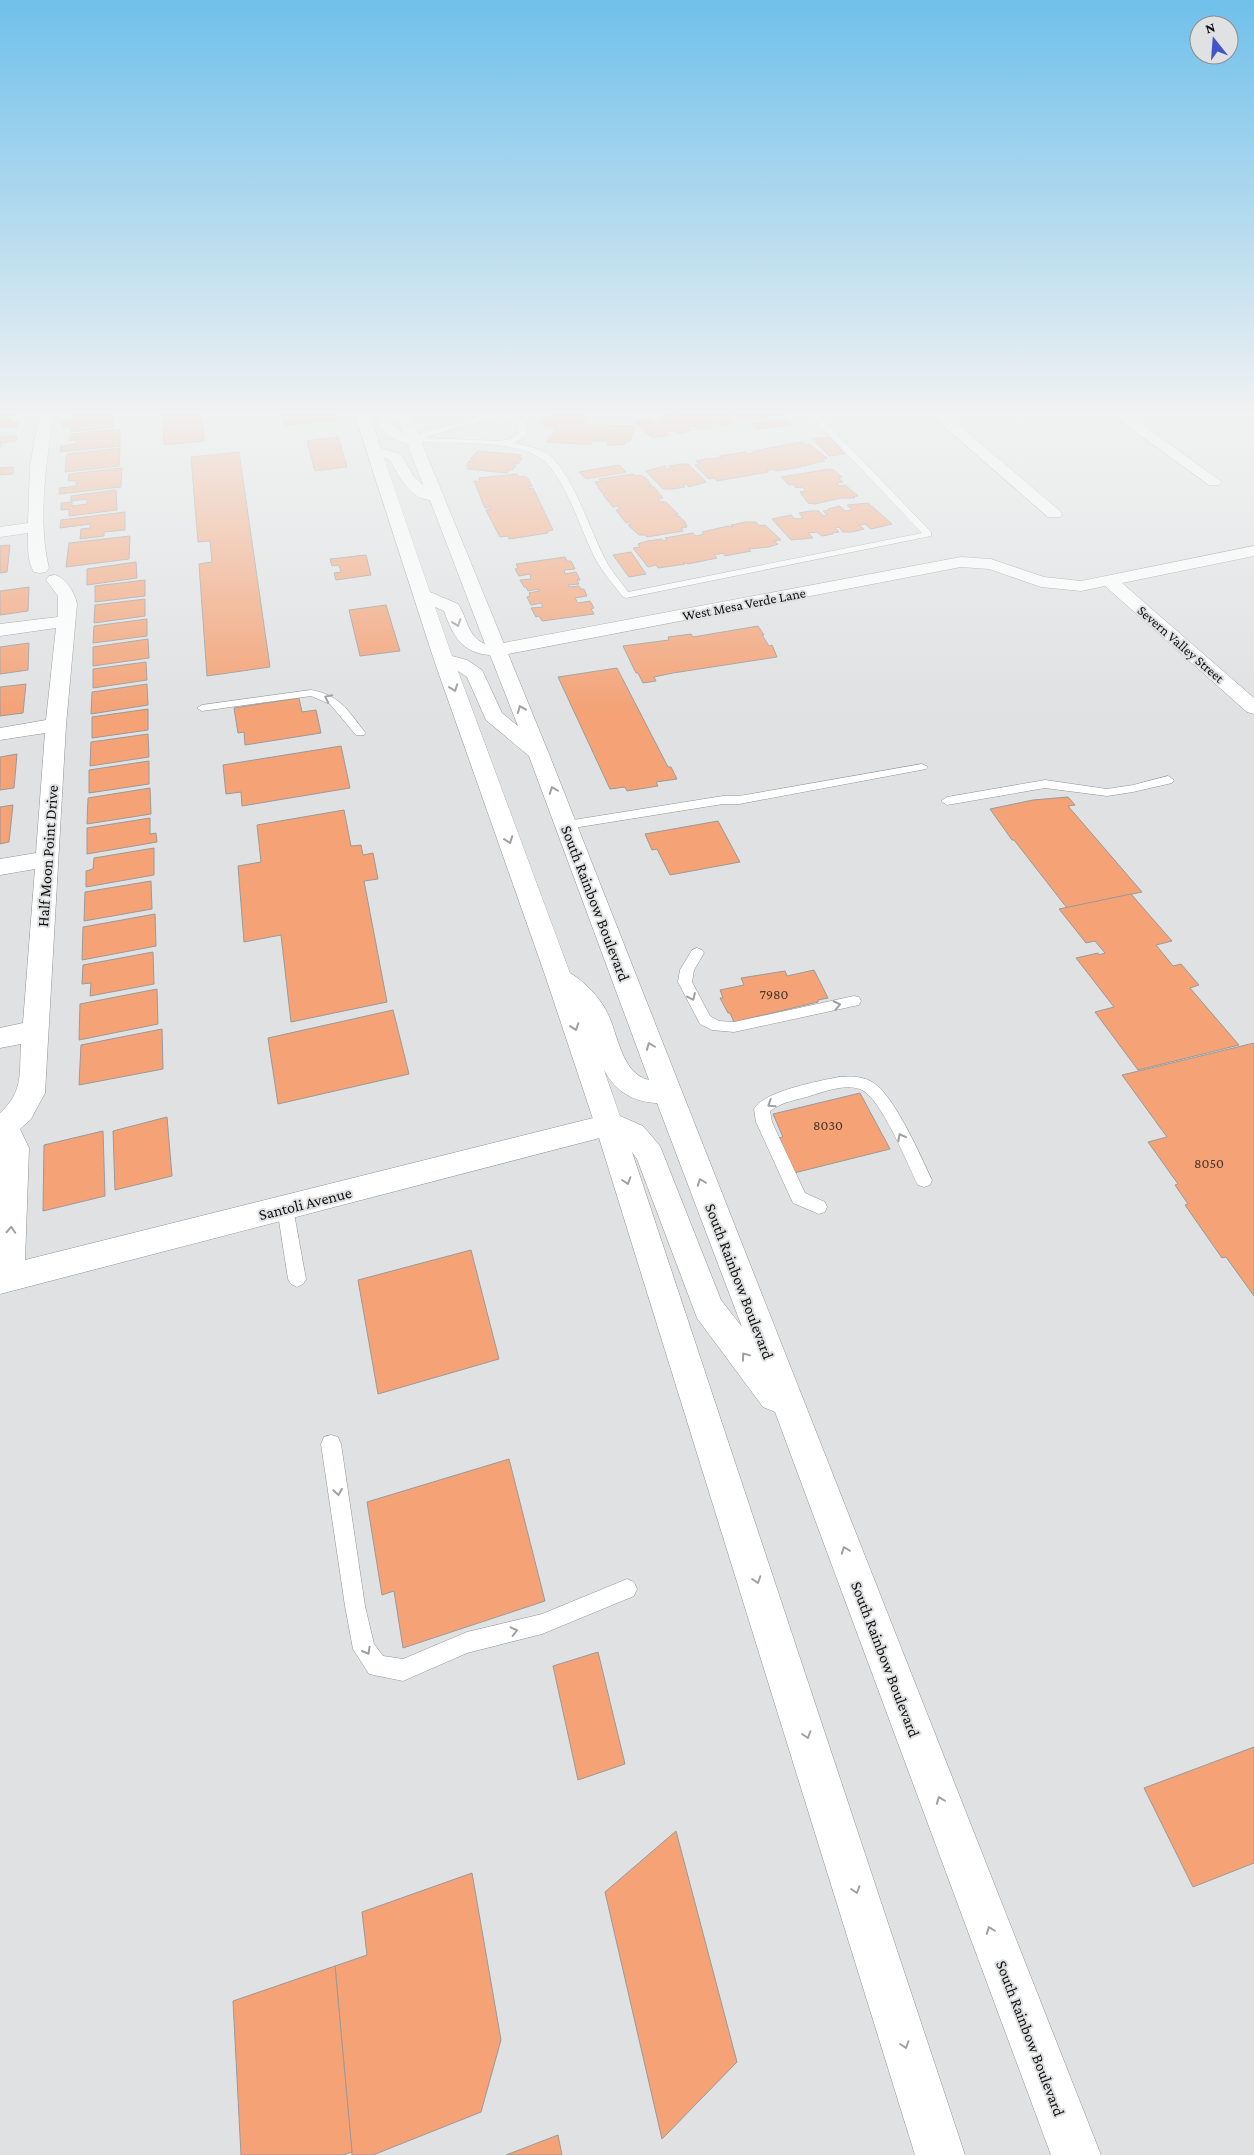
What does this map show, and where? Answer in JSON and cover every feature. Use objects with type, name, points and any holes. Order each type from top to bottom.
[{"type":"main road","points":[[0,532],[37,527],[37,510]]},
{"type":"main road","points":[[394,510],[444,660],[558,975],[609,1125],[808,1738],[940,2155]]},
{"type":"main road","name":"South Rainbow Boulevard","points":[[439,510],[539,754],[1076,2155]]},
{"type":"main road","points":[[1049,510],[1054,514]]},
{"type":"main road","name":"Half Moon Point Drive","points":[[4,1279],[16,1148],[3,1129],[21,1111],[31,1093],[56,726],[66,621],[67,596],[47,574],[36,550],[37,527]]},
{"type":"main road","name":"West Mesa Verde Lane","points":[[498,650],[962,562],[991,564],[1041,582],[1081,586],[1254,551]]},
{"type":"main road","name":"Severn Valley Street","points":[[1109,581],[1254,708]]},
{"type":"main road","points":[[422,594],[452,608],[462,636],[468,643],[486,650],[498,650]]},
{"type":"main road","points":[[0,630],[66,621]]},
{"type":"main road","points":[[444,660],[470,669],[478,680],[493,716],[539,754]]},
{"type":"main road","points":[[0,734],[56,726]]},
{"type":"main road","points":[[0,867],[47,858]]},
{"type":"main road","points":[[558,975],[594,1012],[614,1064],[621,1076],[629,1083],[645,1091],[667,1092]]},
{"type":"main road","points":[[0,1038],[35,1031]]},
{"type":"main road","points":[[609,1125],[624,1128],[636,1134],[650,1154],[708,1308],[796,1423]]},
{"type":"main road","name":"Santoli Avenue","points":[[4,1279],[609,1125]]},
{"type":"lane","points":[[577,510],[598,555],[626,595],[928,534],[904,510]]},
{"type":"lane","points":[[202,708],[312,693],[322,694],[334,701],[360,733]]},
{"type":"lane","points":[[566,825],[723,800],[740,800],[922,767]]},
{"type":"lane","points":[[947,801],[1045,784],[1058,784],[1098,792],[1109,792],[1168,780]]},
{"type":"lane","points":[[697,953],[687,970],[685,982],[705,1020],[717,1026],[734,1028],[854,1001]]},
{"type":"lane","points":[[819,1206],[799,1198],[764,1122],[762,1109],[770,1101],[825,1086],[849,1082],[867,1086],[880,1098],[924,1180]]},
{"type":"lane","points":[[285,1208],[297,1279]]},
{"type":"lane","points":[[331,1444],[355,1606],[362,1640],[364,1649],[377,1666],[403,1670],[467,1643],[542,1624],[627,1588]]},
{"type":"building","points":[[69,510],[117,510],[117,510],[69,516]]},
{"type":"building","points":[[195,510],[247,510],[270,667],[207,676],[199,564],[212,562],[210,541],[198,542]]},
{"type":"building","points":[[486,510],[543,510],[553,530],[547,531],[548,533],[509,539],[508,536],[500,537]]},
{"type":"building","points":[[616,510],[674,510],[678,514],[674,515],[679,516],[687,527],[681,528],[683,531],[647,537],[639,535],[628,525],[631,524],[630,522],[626,523]]},
{"type":"building","points":[[829,510],[876,510],[892,524],[871,529],[865,524],[859,525],[864,529],[852,532],[843,532],[839,527],[835,528],[839,532],[833,534],[822,536],[817,532],[808,533],[813,538],[791,540],[772,519],[791,515],[795,519],[803,518],[799,513],[811,511],[819,511],[823,516],[827,515],[823,511]]},
{"type":"building","points":[[125,512],[125,530],[104,532],[104,536],[80,539],[81,529],[90,528],[90,524],[60,528],[61,520]]},
{"type":"building","points":[[756,522],[759,526],[765,525],[781,540],[774,541],[778,544],[769,547],[748,549],[751,551],[725,556],[723,553],[714,555],[717,558],[688,564],[683,562],[685,564],[658,568],[656,565],[648,567],[633,548],[640,547],[638,544],[647,541],[662,539],[664,541],[667,540],[665,538],[693,533],[696,536],[704,534],[702,532],[728,526],[733,527],[731,525]]},
{"type":"building","points":[[130,536],[129,559],[66,567],[69,543]]},
{"type":"building","points":[[10,545],[7,572],[0,573],[0,546]]},
{"type":"building","points":[[631,552],[646,574],[629,577],[613,555]]},
{"type":"building","points":[[366,555],[371,575],[336,580],[334,573],[341,572],[339,565],[332,566],[330,559]]},
{"type":"building","points":[[565,557],[567,561],[571,561],[575,569],[564,570],[565,574],[576,572],[580,580],[577,580],[579,584],[568,585],[569,587],[579,586],[581,589],[584,589],[587,596],[575,598],[578,603],[590,601],[594,608],[591,609],[594,614],[542,621],[539,616],[536,617],[531,608],[543,607],[541,603],[531,605],[527,597],[530,596],[529,593],[539,591],[538,589],[528,591],[524,587],[520,580],[531,579],[530,574],[519,576],[515,569],[518,568],[516,564]]},
{"type":"building","points":[[136,562],[137,578],[87,585],[87,569]]},
{"type":"building","points":[[145,580],[145,596],[95,602],[95,586]]},
{"type":"building","points":[[29,587],[28,611],[0,615],[0,591]]},
{"type":"building","points":[[145,599],[145,616],[94,623],[95,605]]},
{"type":"building","points":[[386,605],[400,651],[360,656],[349,610]]},
{"type":"building","points":[[147,619],[147,636],[93,643],[94,626]]},
{"type":"building","points":[[758,626],[769,646],[772,645],[777,657],[673,673],[654,677],[656,681],[643,683],[623,646],[669,640],[668,637],[691,634],[693,637]]},
{"type":"building","points":[[148,639],[149,658],[93,666],[93,647]]},
{"type":"building","points":[[29,643],[28,670],[0,674],[0,647]]},
{"type":"building","points":[[146,662],[147,680],[93,688],[93,669]]},
{"type":"building","points":[[617,668],[668,767],[671,767],[677,779],[656,782],[658,786],[627,791],[625,787],[610,789],[558,677]]},
{"type":"building","points":[[26,684],[23,713],[0,716],[0,687]]},
{"type":"building","points":[[147,684],[148,705],[91,714],[92,692]]},
{"type":"building","points":[[299,698],[302,712],[316,710],[321,733],[245,745],[244,732],[238,733],[234,708]]},
{"type":"building","points":[[148,709],[148,730],[92,738],[92,717]]},
{"type":"building","points":[[148,734],[149,757],[90,766],[91,742]]},
{"type":"building","points":[[341,746],[350,788],[242,806],[241,792],[226,794],[223,765]]},
{"type":"building","points":[[17,754],[14,788],[0,790],[0,757]]},
{"type":"building","points":[[149,761],[149,784],[89,793],[89,770]]},
{"type":"building","points":[[150,788],[151,814],[87,824],[88,798]]},
{"type":"building","points":[[1068,797],[1075,805],[1068,806],[1142,892],[1067,908],[1014,840],[1012,840],[990,809],[1033,800]]},
{"type":"building","points":[[13,805],[9,842],[0,844],[0,807]]},
{"type":"building","points":[[344,810],[351,846],[361,845],[363,855],[373,853],[378,879],[364,881],[387,1002],[291,1022],[281,935],[244,942],[238,866],[261,862],[257,825]]},
{"type":"building","points":[[150,818],[150,834],[156,833],[157,842],[87,854],[87,828]]},
{"type":"building","points":[[718,821],[740,862],[670,875],[657,849],[652,850],[645,834]]},
{"type":"building","points":[[154,848],[154,875],[86,887],[86,871],[93,869],[94,858]]},
{"type":"building","points":[[151,881],[152,909],[84,921],[85,892]]},
{"type":"building","points":[[1131,894],[1172,941],[1156,945],[1173,966],[1181,964],[1199,985],[1190,988],[1239,1045],[1138,1070],[1095,1012],[1114,1007],[1076,958],[1105,953],[1095,941],[1086,943],[1059,909]]},
{"type":"building","points":[[155,914],[156,946],[82,960],[83,927]]},
{"type":"building","points":[[153,952],[154,984],[90,996],[91,983],[82,984],[83,965]]},
{"type":"building","points":[[814,970],[828,998],[818,1000],[818,1002],[734,1022],[720,998],[723,998],[720,990],[744,985],[741,978],[785,971],[787,976]]},
{"type":"building","points":[[157,989],[158,1024],[79,1040],[80,1004]]},
{"type":"building","points":[[393,1010],[409,1074],[278,1104],[268,1038]]},
{"type":"building","points":[[162,1029],[163,1069],[79,1085],[81,1045]]},
{"type":"building","points":[[1254,1043],[1254,1296],[1226,1257],[1222,1258],[1185,1205],[1188,1204],[1175,1185],[1178,1184],[1148,1142],[1167,1137],[1122,1075]]},
{"type":"building","points":[[860,1093],[890,1149],[790,1174],[774,1139],[783,1137],[773,1114]]},
{"type":"building","points":[[167,1117],[172,1176],[115,1190],[113,1131]]},
{"type":"building","points":[[103,1131],[105,1196],[43,1211],[44,1145]]},
{"type":"building","points":[[471,1250],[499,1359],[378,1394],[358,1280]]},
{"type":"building","points":[[509,1459],[545,1601],[403,1648],[394,1591],[382,1595],[367,1502]]},
{"type":"building","points":[[598,1652],[625,1764],[578,1780],[553,1666]]},
{"type":"building","points":[[1254,1747],[1254,1863],[1193,1887],[1144,1788]]},
{"type":"building","points":[[676,1831],[737,2062],[662,2139],[605,1892]]},
{"type":"building","points":[[472,1873],[501,2040],[481,2112],[373,2155],[352,2155],[335,1966],[367,1955],[362,1912]]},
{"type":"building","points":[[335,1966],[352,2152],[343,2155],[241,2155],[233,2001]]},
{"type":"building","points":[[558,2135],[562,2155],[506,2155]]}]
